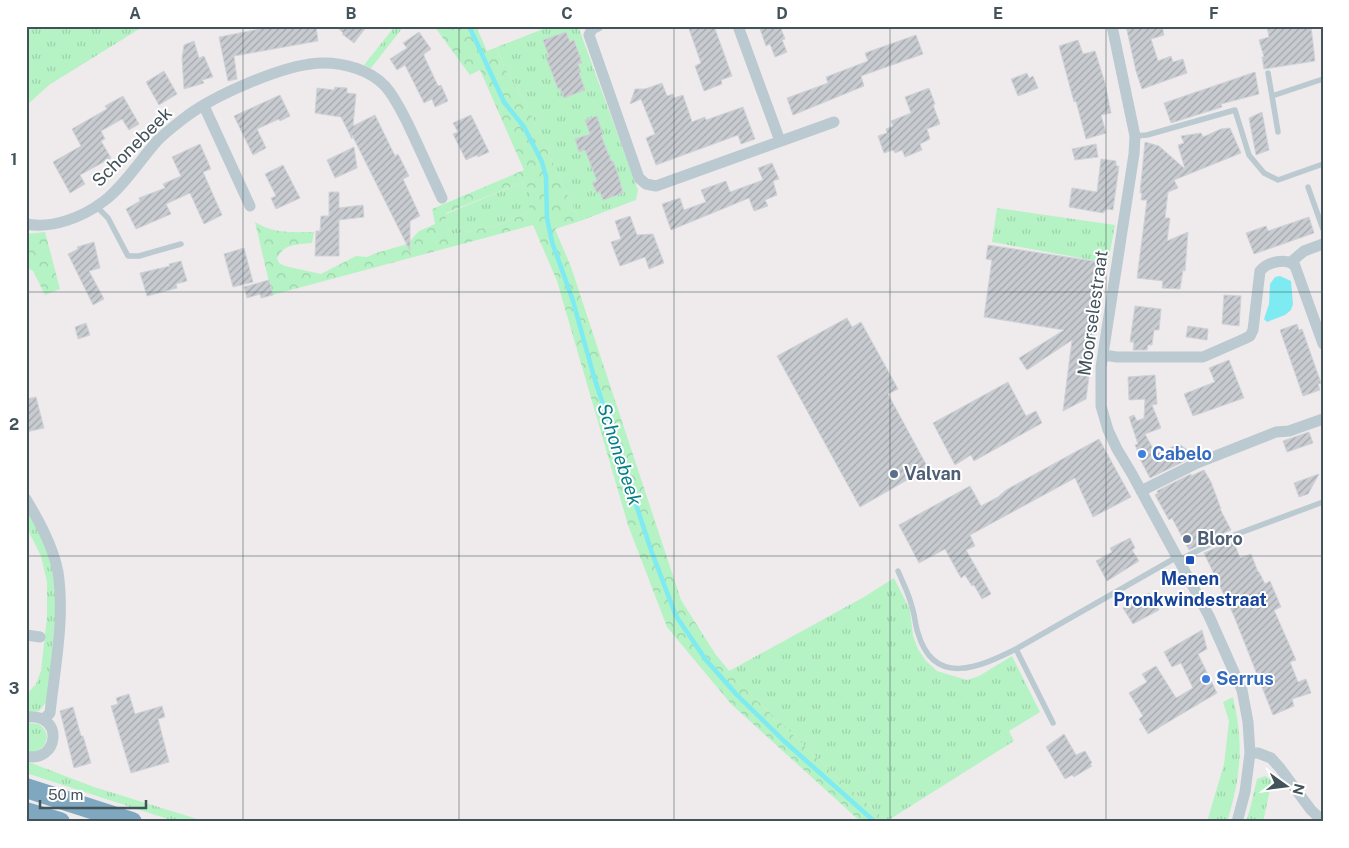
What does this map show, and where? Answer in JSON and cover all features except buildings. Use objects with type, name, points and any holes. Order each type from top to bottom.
[{"type":"highway","points":[[26,788],[132,822]]},
{"type":"highway","points":[[26,812],[60,822]]},
{"type":"street","points":[[598,26],[592,29],[589,35],[642,182],[656,186],[834,122]]},
{"type":"street","points":[[738,26],[780,141]]},
{"type":"street","name":"Moorselestraat","points":[[1112,26],[1134,136],[1132,171],[1102,355],[1101,406],[1108,430],[1117,449],[1209,616],[1242,690],[1248,722],[1250,753],[1245,792],[1237,822]]},
{"type":"street","name":"Schonebeek","points":[[26,224],[36,226],[60,222],[81,215],[96,206],[105,200],[158,140],[185,118],[228,92],[298,66],[323,63],[358,68],[371,74],[384,85],[394,97],[420,148],[442,198]]},
{"type":"street","points":[[204,106],[250,206]]},
{"type":"street","points":[[1102,355],[1203,357],[1250,336],[1253,330],[1260,271],[1263,266],[1280,262],[1292,262],[1304,251],[1323,244]]},
{"type":"street","points":[[1292,262],[1323,344]]},
{"type":"street","points":[[1141,491],[1195,464],[1276,432],[1289,431],[1323,419]]},
{"type":"street","points":[[26,499],[42,527],[53,553],[58,571],[60,595],[59,628],[50,713],[44,720]]},
{"type":"street","points":[[26,635],[40,637]]},
{"type":"street","points":[[26,717],[35,716],[44,720],[50,725],[53,733],[53,741],[50,748],[44,754],[37,757],[26,756]]},
{"type":"street","points":[[1250,753],[1258,753],[1271,758],[1311,810],[1323,821]]},
{"type":"lane","points":[[1268,73],[1278,132]]},
{"type":"lane","points":[[1272,96],[1323,79]]},
{"type":"lane","points":[[1134,136],[1156,133],[1235,110],[1249,155],[1264,173],[1278,180],[1323,164]]},
{"type":"lane","points":[[1308,187],[1323,229]]},
{"type":"lane","points":[[96,206],[108,218],[128,256],[140,256],[181,244]]},
{"type":"lane","points":[[898,571],[913,608],[918,635],[929,656],[946,668],[967,669],[1016,649],[1178,558],[1323,502]]},
{"type":"lane","points":[[1016,649],[1053,723]]},
{"type":"green space","points":[[26,26],[144,26],[49,85],[26,106]]},
{"type":"green space","points":[[395,26],[404,26],[371,68],[364,65]]},
{"type":"green space","points":[[434,26],[476,26],[487,51],[497,47],[503,64],[530,112],[580,221],[555,229],[571,267],[681,600],[716,655],[741,685],[839,779],[888,822],[861,822],[731,704],[667,627],[628,525],[557,281],[533,225],[272,295],[255,222],[269,229],[291,232],[314,232],[312,243],[287,247],[277,258],[279,263],[285,266],[321,274],[356,256],[367,257],[404,245],[419,231],[435,224],[432,209],[524,170],[480,70],[470,75]],"holes":[[[523,182],[529,189],[529,212],[498,225],[453,234],[446,226],[446,213]]]},
{"type":"green space","points":[[551,26],[578,26],[638,190],[636,200],[580,221],[530,112],[503,64],[497,47]]},
{"type":"green space","points":[[523,182],[529,189],[529,212],[498,225],[453,234],[446,226],[446,214]]},
{"type":"green space","points":[[997,208],[1115,225],[1108,263],[992,242]]},
{"type":"green space","points":[[45,232],[60,289],[45,295],[33,271],[26,267],[26,234]]},
{"type":"green space","points":[[26,506],[50,554],[57,595],[48,700],[39,711],[26,712],[26,695],[36,684],[41,671],[47,617],[47,582],[41,556],[26,526]]},
{"type":"green space","points":[[894,578],[910,610],[913,636],[918,649],[926,661],[937,671],[967,680],[979,676],[1012,656],[1040,712],[1009,731],[1014,741],[887,821],[839,779],[741,685],[729,671],[864,597]]},
{"type":"green space","points":[[1233,697],[1240,745],[1238,775],[1232,805],[1227,822],[1207,822],[1224,764],[1229,721],[1223,702]]},
{"type":"green space","points":[[26,724],[39,724],[46,734],[44,746],[36,752],[26,751]]},
{"type":"green space","points":[[26,761],[94,787],[207,822],[177,822],[26,773]]},
{"type":"green space","points":[[1265,776],[1272,780],[1263,822],[1246,822],[1257,779]]},
{"type":"water","points":[[1280,276],[1291,281],[1293,304],[1291,310],[1285,315],[1267,322],[1264,319],[1269,304],[1270,284],[1275,277]]},
{"type":"waterway","name":"Schonebeek","points":[[469,26],[504,102],[524,127],[542,162],[546,177],[547,218],[552,242],[573,301],[594,377],[651,550],[676,616],[706,660],[737,695],[784,741],[875,822]]},
{"type":"place","name":"Cabelo","points":[[1142,454]]},
{"type":"place","name":"Valvan","points":[[894,474]]},
{"type":"place","name":"Bloro","points":[[1187,539]]},
{"type":"place","name":"Menen Pronkwindestraat","points":[[1190,560]]},
{"type":"place","name":"Serrus","points":[[1206,679]]}]
